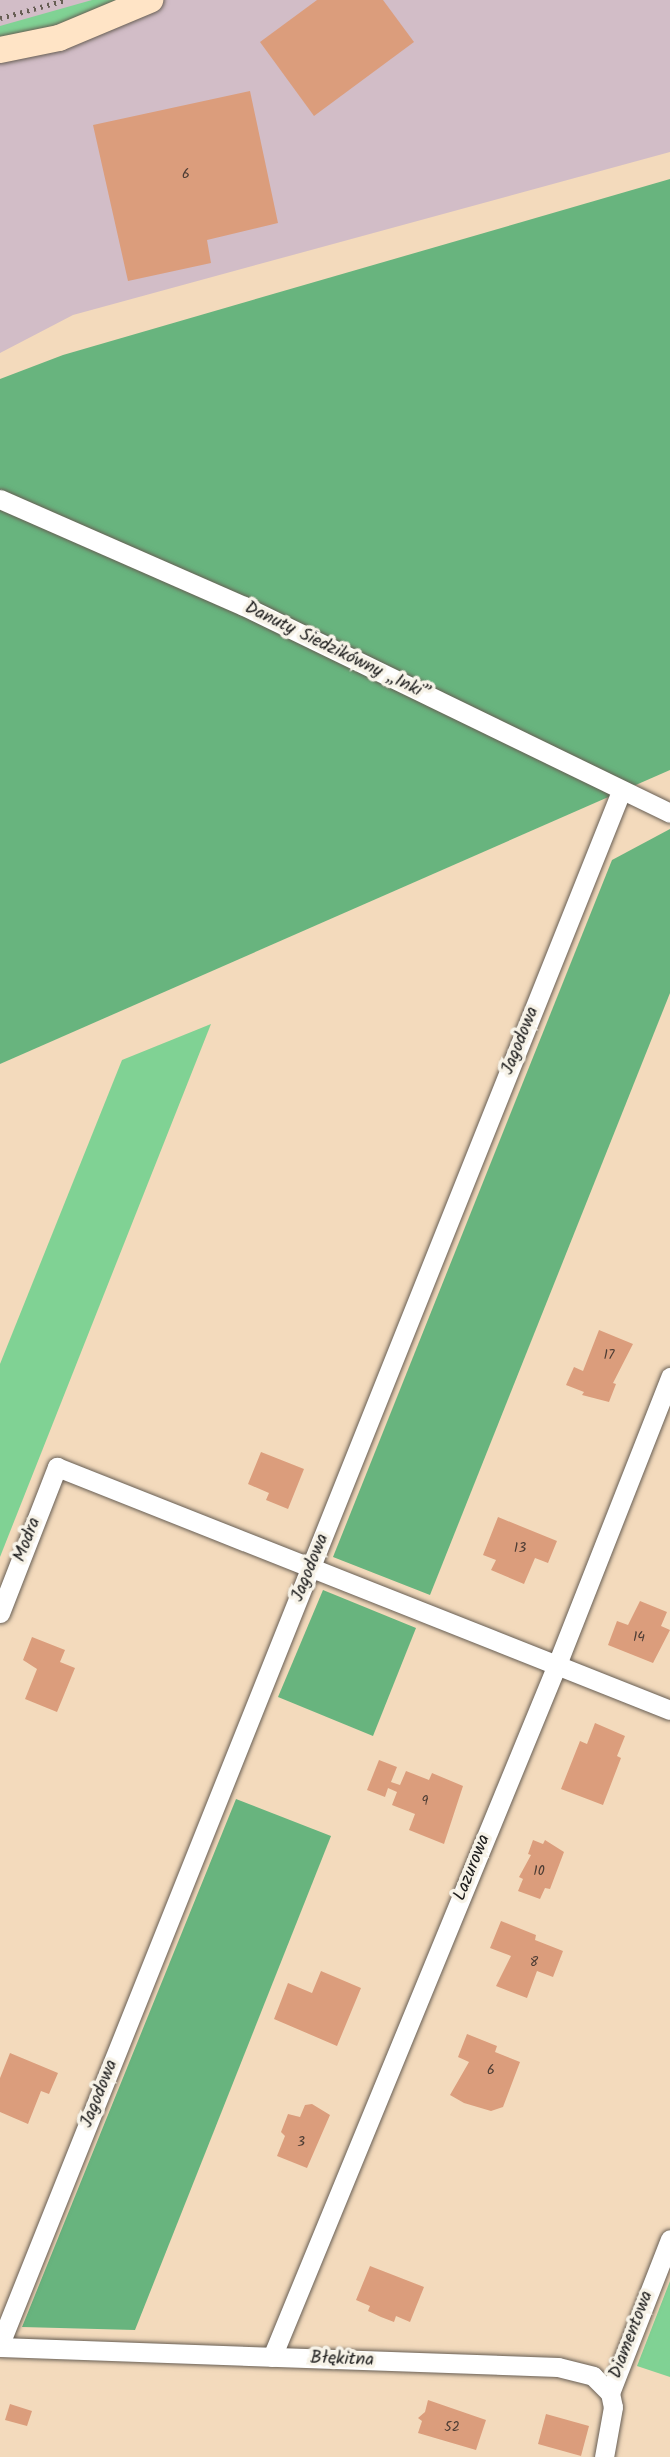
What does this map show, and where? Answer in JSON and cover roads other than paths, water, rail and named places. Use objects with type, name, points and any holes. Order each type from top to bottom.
[{"type":"street","points":[[0,50],[59,38],[150,0]]},
{"type":"street","name":"Danuty Siedzikówny „Inki”","points":[[0,499],[244,606],[670,814]]},
{"type":"street","name":"Jagodowa","points":[[0,2346],[621,791]]},
{"type":"street","name":"Lazurowa","points":[[272,2357],[556,1667],[670,1377]]},
{"type":"street","name":"Modra","points":[[0,1613],[57,1467],[311,1567]]},
{"type":"street","points":[[311,1567],[556,1667],[670,1710]]},
{"type":"street","name":"Diamentowa","points":[[610,2393],[670,2239]]},
{"type":"street","name":"Błękitna","points":[[0,2346],[558,2367],[593,2376],[610,2393]]},
{"type":"street","points":[[604,2457],[613,2407],[610,2393]]}]
